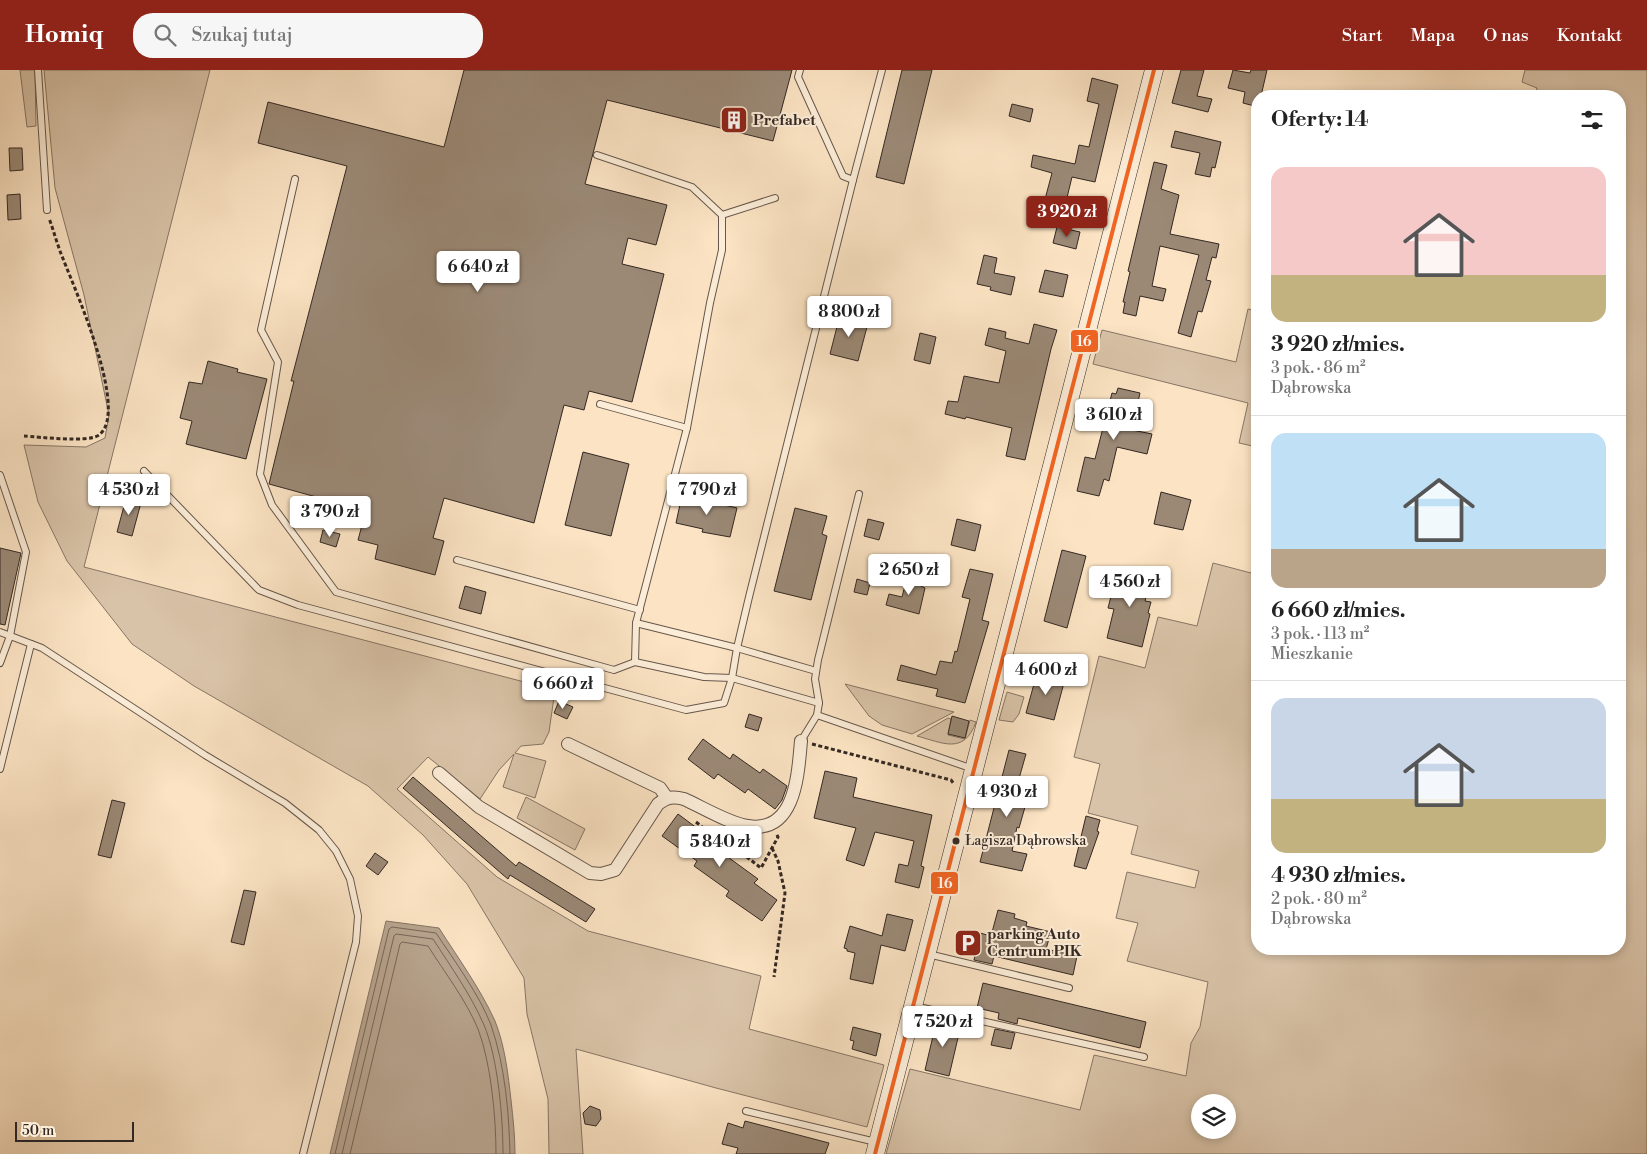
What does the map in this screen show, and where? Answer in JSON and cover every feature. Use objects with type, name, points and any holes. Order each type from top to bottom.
[{"type":"street","points":[[876,1148],[1154,70]]},
{"type":"street","points":[[438,773],[479,807],[590,873],[601,874],[615,870],[658,804],[666,798],[676,797],[684,799],[747,826],[765,826],[772,822],[783,813],[793,798],[798,778],[801,741]]},
{"type":"street","points":[[568,744],[660,788],[666,798]]},
{"type":"lane","points":[[38,70],[47,210]]},
{"type":"lane","points":[[800,70],[798,77],[842,176],[853,180]]},
{"type":"lane","points":[[144,471],[259,590],[298,605],[686,710],[724,703],[732,678],[737,648],[882,70]]},
{"type":"lane","points":[[597,155],[692,187],[722,215],[722,250],[710,303],[687,428],[636,623],[635,662]]},
{"type":"lane","points":[[295,179],[261,330],[278,362],[260,474],[272,505],[336,592],[614,670],[635,662],[704,677],[732,678],[819,703]]},
{"type":"lane","points":[[722,215],[775,198]]},
{"type":"lane","points":[[600,404],[687,428]]},
{"type":"lane","points":[[0,475],[26,552],[10,636],[0,663]]},
{"type":"lane","points":[[801,741],[817,715],[819,703],[815,679],[816,671],[859,494]]},
{"type":"lane","points":[[457,560],[640,610]]},
{"type":"lane","points":[[636,623],[737,648],[816,671]]},
{"type":"lane","points":[[0,632],[42,648],[197,750],[285,803],[319,830],[336,852],[350,879],[358,916],[356,942],[303,1154]]},
{"type":"lane","points":[[0,770],[31,644]]},
{"type":"lane","points":[[817,715],[974,769]]},
{"type":"lane","points":[[926,954],[1069,988]]},
{"type":"lane","points":[[913,1005],[1144,1057]]},
{"type":"lane","points":[[746,1111],[876,1148]]},
{"type":"path","points":[[24,436],[80,439],[98,436],[104,430],[109,415],[107,389],[100,358],[60,251],[47,210]]},
{"type":"path","points":[[801,741],[951,780],[958,790]]},
{"type":"path","points":[[696,822],[736,854],[739,851],[761,868],[778,837],[772,822]]},
{"type":"path","points":[[772,848],[778,861],[785,893],[774,977]]},
{"type":"shaded area","points":[[20,70],[35,70],[36,126],[27,127]]},
{"type":"shaded area","points":[[44,70],[210,70],[84,567],[555,690],[549,732],[543,744],[521,746],[515,753],[546,761],[535,798],[503,787],[514,754],[499,770],[480,799],[428,757],[397,789],[497,877],[588,931],[761,976],[749,1029],[884,1065],[867,1127],[576,1049],[583,1154],[549,1154],[548,1099],[527,1014],[524,978],[467,884],[423,835],[368,786],[194,686],[132,644],[67,561],[38,502],[24,445],[86,447],[105,438],[109,415],[84,295],[55,188]]},
{"type":"shaded area","points":[[1525,70],[1647,70],[1647,1154],[886,1154],[910,1069],[1080,1110],[1094,1055],[1186,1076],[1191,1043],[1200,1027],[1208,982],[1127,961],[1138,923],[1116,918],[1127,872],[1195,888],[1199,871],[1131,854],[1138,826],[1088,813],[1100,764],[1074,757],[1099,656],[1145,668],[1158,617],[1197,626],[1213,563],[1251,573],[1251,955],[1626,955],[1626,90],[1536,90],[1537,88],[1522,82]]},
{"type":"shaded area","points":[[1248,309],[1251,310],[1251,446],[1239,443],[1248,403],[1093,364],[1102,330],[1236,362]]},
{"type":"shaded area","points":[[845,684],[954,712],[912,734],[882,725],[869,716]]},
{"type":"shaded area","points":[[1007,692],[1024,697],[1019,714],[1013,722],[999,720]]},
{"type":"shaded area","points":[[948,718],[951,719],[948,735],[965,739],[959,743],[944,743],[917,736]]},
{"type":"shaded area","points":[[970,720],[976,722],[971,732],[965,739]]},
{"type":"shaded area","points":[[526,797],[585,829],[575,850],[517,818]]},
{"type":"water","points":[[386,921],[439,928],[483,997],[495,1021],[504,1050],[512,1107],[515,1154],[330,1154]]},
{"type":"building","points":[[464,70],[792,70],[773,141],[607,100],[585,184],[667,205],[656,245],[628,238],[622,264],[664,274],[632,402],[589,391],[584,410],[564,405],[534,523],[444,498],[433,538],[444,541],[435,575],[375,559],[378,545],[358,540],[365,514],[319,502],[320,498],[269,484],[294,381],[291,381],[347,166],[258,143],[268,102],[444,147]]},
{"type":"building","points":[[902,70],[932,70],[904,184],[876,177]]},
{"type":"building","points":[[1181,70],[1204,70],[1197,96],[1212,99],[1208,112],[1172,103]]},
{"type":"building","points":[[1233,70],[1250,73],[1251,70],[1267,70],[1262,90],[1251,90],[1251,105],[1243,103],[1245,92],[1228,88]]},
{"type":"building","points":[[1092,78],[1118,85],[1095,182],[1072,177],[1064,210],[1051,207],[1044,203],[1052,173],[1031,167],[1033,155],[1075,164],[1079,145],[1089,147],[1099,104],[1087,101]]},
{"type":"building","points":[[1012,104],[1033,109],[1030,122],[1009,116]]},
{"type":"building","points":[[1175,131],[1221,142],[1215,168],[1212,167],[1210,177],[1195,174],[1200,153],[1171,147]]},
{"type":"building","points":[[9,148],[22,148],[23,170],[10,171]]},
{"type":"building","points":[[1154,162],[1167,165],[1161,189],[1179,195],[1170,234],[1219,244],[1216,258],[1212,257],[1206,280],[1211,281],[1202,312],[1198,311],[1191,337],[1178,333],[1199,255],[1160,246],[1152,286],[1166,289],[1163,301],[1140,296],[1136,316],[1123,313],[1125,302],[1123,302],[1130,272],[1128,271]]},
{"type":"building","points":[[20,194],[21,219],[8,220],[7,195]]},
{"type":"building","points":[[1057,227],[1080,232],[1076,249],[1053,243]]},
{"type":"building","points":[[984,255],[997,258],[994,273],[1015,277],[1011,295],[990,290],[991,287],[977,284]]},
{"type":"building","points":[[1045,270],[1068,275],[1063,297],[1039,292]]},
{"type":"building","points":[[840,315],[868,323],[858,361],[830,354]]},
{"type":"building","points":[[1034,324],[1057,330],[1025,460],[1006,456],[1012,428],[945,414],[948,401],[958,402],[964,376],[999,383],[1006,351],[985,345],[989,328],[1006,332],[1005,338],[1029,344]]},
{"type":"building","points":[[920,333],[936,337],[930,364],[914,360]]},
{"type":"building","points":[[208,361],[238,369],[237,372],[267,379],[246,459],[186,444],[192,421],[180,418],[189,382],[202,384]]},
{"type":"building","points":[[1118,388],[1140,393],[1132,430],[1152,434],[1147,454],[1117,447],[1109,481],[1104,479],[1099,496],[1077,491],[1085,457],[1095,459],[1112,393],[1116,394]]},
{"type":"building","points":[[583,452],[629,464],[611,536],[565,525]]},
{"type":"building","points":[[1161,492],[1191,500],[1183,530],[1154,524]]},
{"type":"building","points":[[127,495],[142,499],[132,536],[117,532]]},
{"type":"building","points":[[682,495],[737,508],[730,537],[702,532],[703,529],[676,523]]},
{"type":"building","points":[[795,508],[827,516],[822,534],[827,536],[811,600],[774,591]]},
{"type":"building","points":[[868,519],[884,523],[879,540],[864,536]]},
{"type":"building","points":[[957,519],[981,525],[975,551],[951,545]]},
{"type":"building","points":[[323,530],[340,534],[336,547],[320,542]]},
{"type":"building","points":[[0,548],[21,553],[5,625],[0,624]]},
{"type":"building","points":[[1062,550],[1086,556],[1067,628],[1044,621]]},
{"type":"building","points":[[970,569],[993,574],[982,620],[989,622],[965,703],[936,696],[938,689],[897,680],[901,665],[936,675],[940,661],[952,663],[955,651],[957,652],[970,599],[962,597]]},
{"type":"building","points":[[1118,569],[1151,577],[1145,601],[1151,602],[1148,613],[1150,614],[1142,647],[1107,638],[1114,609],[1108,608]]},
{"type":"building","points":[[908,574],[921,577],[919,585],[925,588],[919,614],[886,605],[889,594],[902,597]]},
{"type":"building","points":[[857,579],[870,583],[867,595],[854,592]]},
{"type":"building","points":[[465,586],[486,592],[481,614],[459,608]]},
{"type":"building","points":[[1037,673],[1065,679],[1054,720],[1026,713]]},
{"type":"building","points":[[559,701],[573,707],[567,719],[554,713]]},
{"type":"building","points":[[749,714],[762,718],[758,731],[745,727]]},
{"type":"building","points":[[952,716],[969,721],[965,738],[948,734]]},
{"type":"building","points":[[703,739],[730,759],[733,754],[760,773],[763,769],[787,786],[782,800],[775,809],[748,789],[745,793],[718,774],[714,779],[688,759]]},
{"type":"building","points":[[1009,750],[1026,754],[1016,789],[1029,793],[1019,828],[1017,827],[1012,851],[1027,854],[1022,871],[980,862]]},
{"type":"building","points":[[825,771],[857,778],[853,797],[932,815],[921,866],[924,867],[919,888],[895,882],[899,864],[908,866],[914,841],[875,832],[864,866],[846,860],[856,828],[814,818]]},
{"type":"building","points":[[413,777],[516,866],[519,862],[595,909],[586,922],[510,875],[508,879],[502,874],[403,788]]},
{"type":"building","points":[[112,800],[125,803],[111,858],[98,855]]},
{"type":"building","points":[[678,814],[713,840],[710,844],[758,879],[754,883],[777,900],[762,921],[726,896],[729,891],[694,866],[697,861],[662,836]]},
{"type":"building","points":[[1086,816],[1100,820],[1097,831],[1099,832],[1086,869],[1074,866]]},
{"type":"building","points":[[375,853],[388,862],[378,875],[366,866]]},
{"type":"building","points":[[244,890],[256,892],[244,945],[231,942]]},
{"type":"building","points":[[998,910],[1015,914],[1014,918],[1027,922],[1026,926],[1051,932],[1046,949],[1077,956],[1073,975],[994,956],[992,964],[974,960],[980,933],[991,936]]},
{"type":"building","points":[[887,914],[913,920],[905,951],[881,945],[873,984],[850,979],[855,953],[844,948],[850,926],[882,936]]},
{"type":"building","points":[[983,983],[1146,1022],[1140,1048],[1018,1018],[1017,1024],[998,1019],[999,1013],[977,1008]]},
{"type":"building","points":[[937,1019],[961,1025],[949,1076],[925,1070]]},
{"type":"building","points":[[853,1027],[881,1034],[876,1056],[852,1049],[854,1041],[850,1040]]},
{"type":"building","points":[[995,1029],[1015,1033],[1011,1049],[991,1045]]},
{"type":"building","points":[[590,1106],[600,1110],[601,1119],[596,1126],[585,1124],[583,1113]]},
{"type":"building","points":[[745,1121],[829,1143],[825,1154],[736,1154],[738,1148],[722,1144],[728,1123],[743,1128]]},
{"type":"transit line","name":"16","points":[[875,1154],[1154,70]]},
{"type":"place","name":"Prefabet","points":[[734,120]]},
{"type":"place","name":"Łagisza Dąbrowska","points":[[956,841]]},
{"type":"place","name":"parking Auto Centrum PIK","points":[[968,943]]}]
